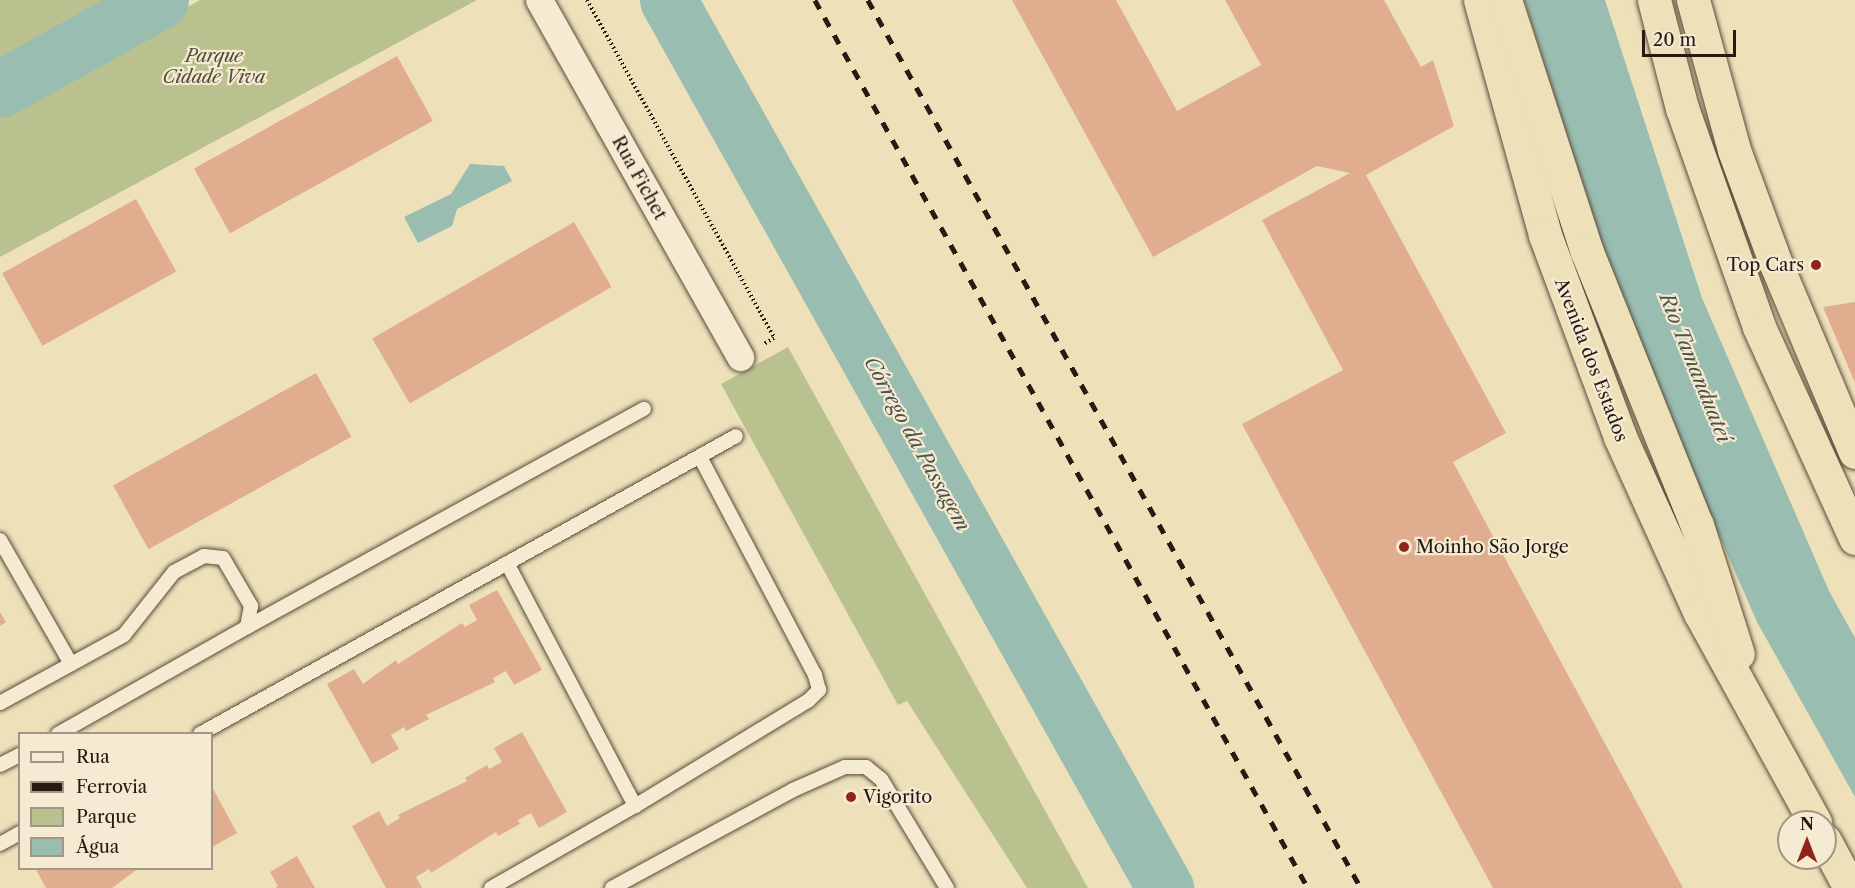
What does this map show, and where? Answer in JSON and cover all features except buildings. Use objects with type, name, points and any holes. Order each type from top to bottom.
[{"type":"highway","name":"Avenida dos Estados","points":[[1480,0],[1545,235],[1620,437],[1700,613],[1809,810]]},
{"type":"highway","name":"Avenida dos Estados","points":[[1505,0],[1587,252],[1697,525],[1750,701]]},
{"type":"highway","points":[[1654,0],[1682,108],[1759,327],[1855,538]]},
{"type":"highway","points":[[1693,0],[1734,150],[1776,264],[1855,452]]},
{"type":"highway","points":[[1837,864],[1850,888]]},
{"type":"street","name":"Rua Fichet","points":[[539,0],[740,357]]},
{"type":"lane","points":[[61,732],[644,409]]},
{"type":"lane","points":[[204,732],[736,436]]},
{"type":"lane","points":[[491,888],[635,806],[808,701],[819,690],[815,675],[700,457]]},
{"type":"lane","points":[[0,540],[71,664]]},
{"type":"lane","points":[[0,703],[124,635],[174,573],[204,556],[217,556],[227,563],[250,606],[247,627]]},
{"type":"lane","points":[[507,563],[635,806]]},
{"type":"lane","points":[[0,765],[18,755]]},
{"type":"lane","points":[[612,888],[821,776],[845,767],[866,767],[881,779],[898,804],[947,888]]},
{"type":"lane","points":[[0,844],[18,834]]},
{"type":"path","points":[[587,0],[774,338],[740,357]]},
{"type":"green space","points":[[0,0],[132,0],[0,73]]},
{"type":"green space","name":"Parque Cidade Viva","points":[[200,0],[477,0],[0,257],[0,111]]},
{"type":"green space","points":[[788,347],[1088,888],[1027,888],[907,701],[898,705],[721,384]]},
{"type":"water","name":"Rio Tamanduateí","points":[[1524,0],[1605,0],[1702,298],[1829,591],[1855,638],[1855,797],[1757,622],[1624,317]]},
{"type":"water","points":[[470,164],[504,166],[512,181],[457,209],[452,226],[418,243],[404,217],[451,194]]},
{"type":"waterway","points":[[0,89],[160,0]]},
{"type":"waterway","name":"Córrego da Passagem","points":[[668,0],[1165,888]]},
{"type":"railway","points":[[815,0],[1308,888]]},
{"type":"railway","points":[[868,0],[1361,888]]},
{"type":"place","name":"Top Cars","points":[[1816,265]]},
{"type":"place","name":"Moinho São Jorge","points":[[1404,547]]},
{"type":"place","name":"Vigorito","points":[[851,797]]}]
